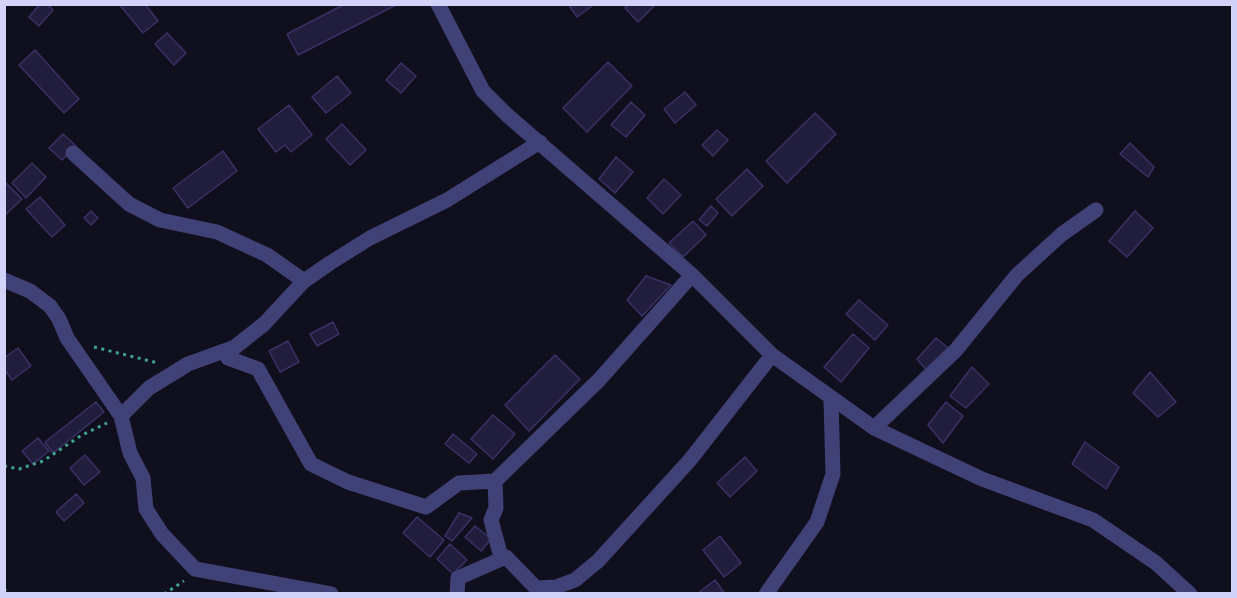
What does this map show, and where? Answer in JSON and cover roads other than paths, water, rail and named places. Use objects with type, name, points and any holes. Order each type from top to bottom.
[{"type":"street","points":[[438,4],[483,91],[692,275],[772,355],[831,400],[874,428],[982,479],[1093,520],[1156,563],[1190,594]]},
{"type":"street","points":[[121,416],[148,388],[188,364],[235,346],[264,324],[304,281],[370,238],[447,200],[540,142]]},
{"type":"street","points":[[73,153],[129,204],[160,220],[217,232],[267,255],[304,281]]},
{"type":"street","points":[[874,428],[956,350],[1017,275],[1062,234],[1096,210]]},
{"type":"street","points":[[228,358],[258,369],[311,464],[348,482],[426,507],[459,483],[495,481],[599,380],[692,275]]},
{"type":"street","points":[[4,280],[30,291],[50,306],[59,319],[67,338],[121,416],[130,453],[143,478],[146,509],[162,534],[195,569],[331,594]]},
{"type":"street","points":[[495,481],[496,508],[491,520],[501,558],[506,557],[536,588],[556,587],[575,580],[598,561],[690,460],[772,355]]},
{"type":"street","points":[[766,594],[817,522],[832,474],[831,400]]},
{"type":"street","points":[[457,594],[458,578],[506,557]]}]
